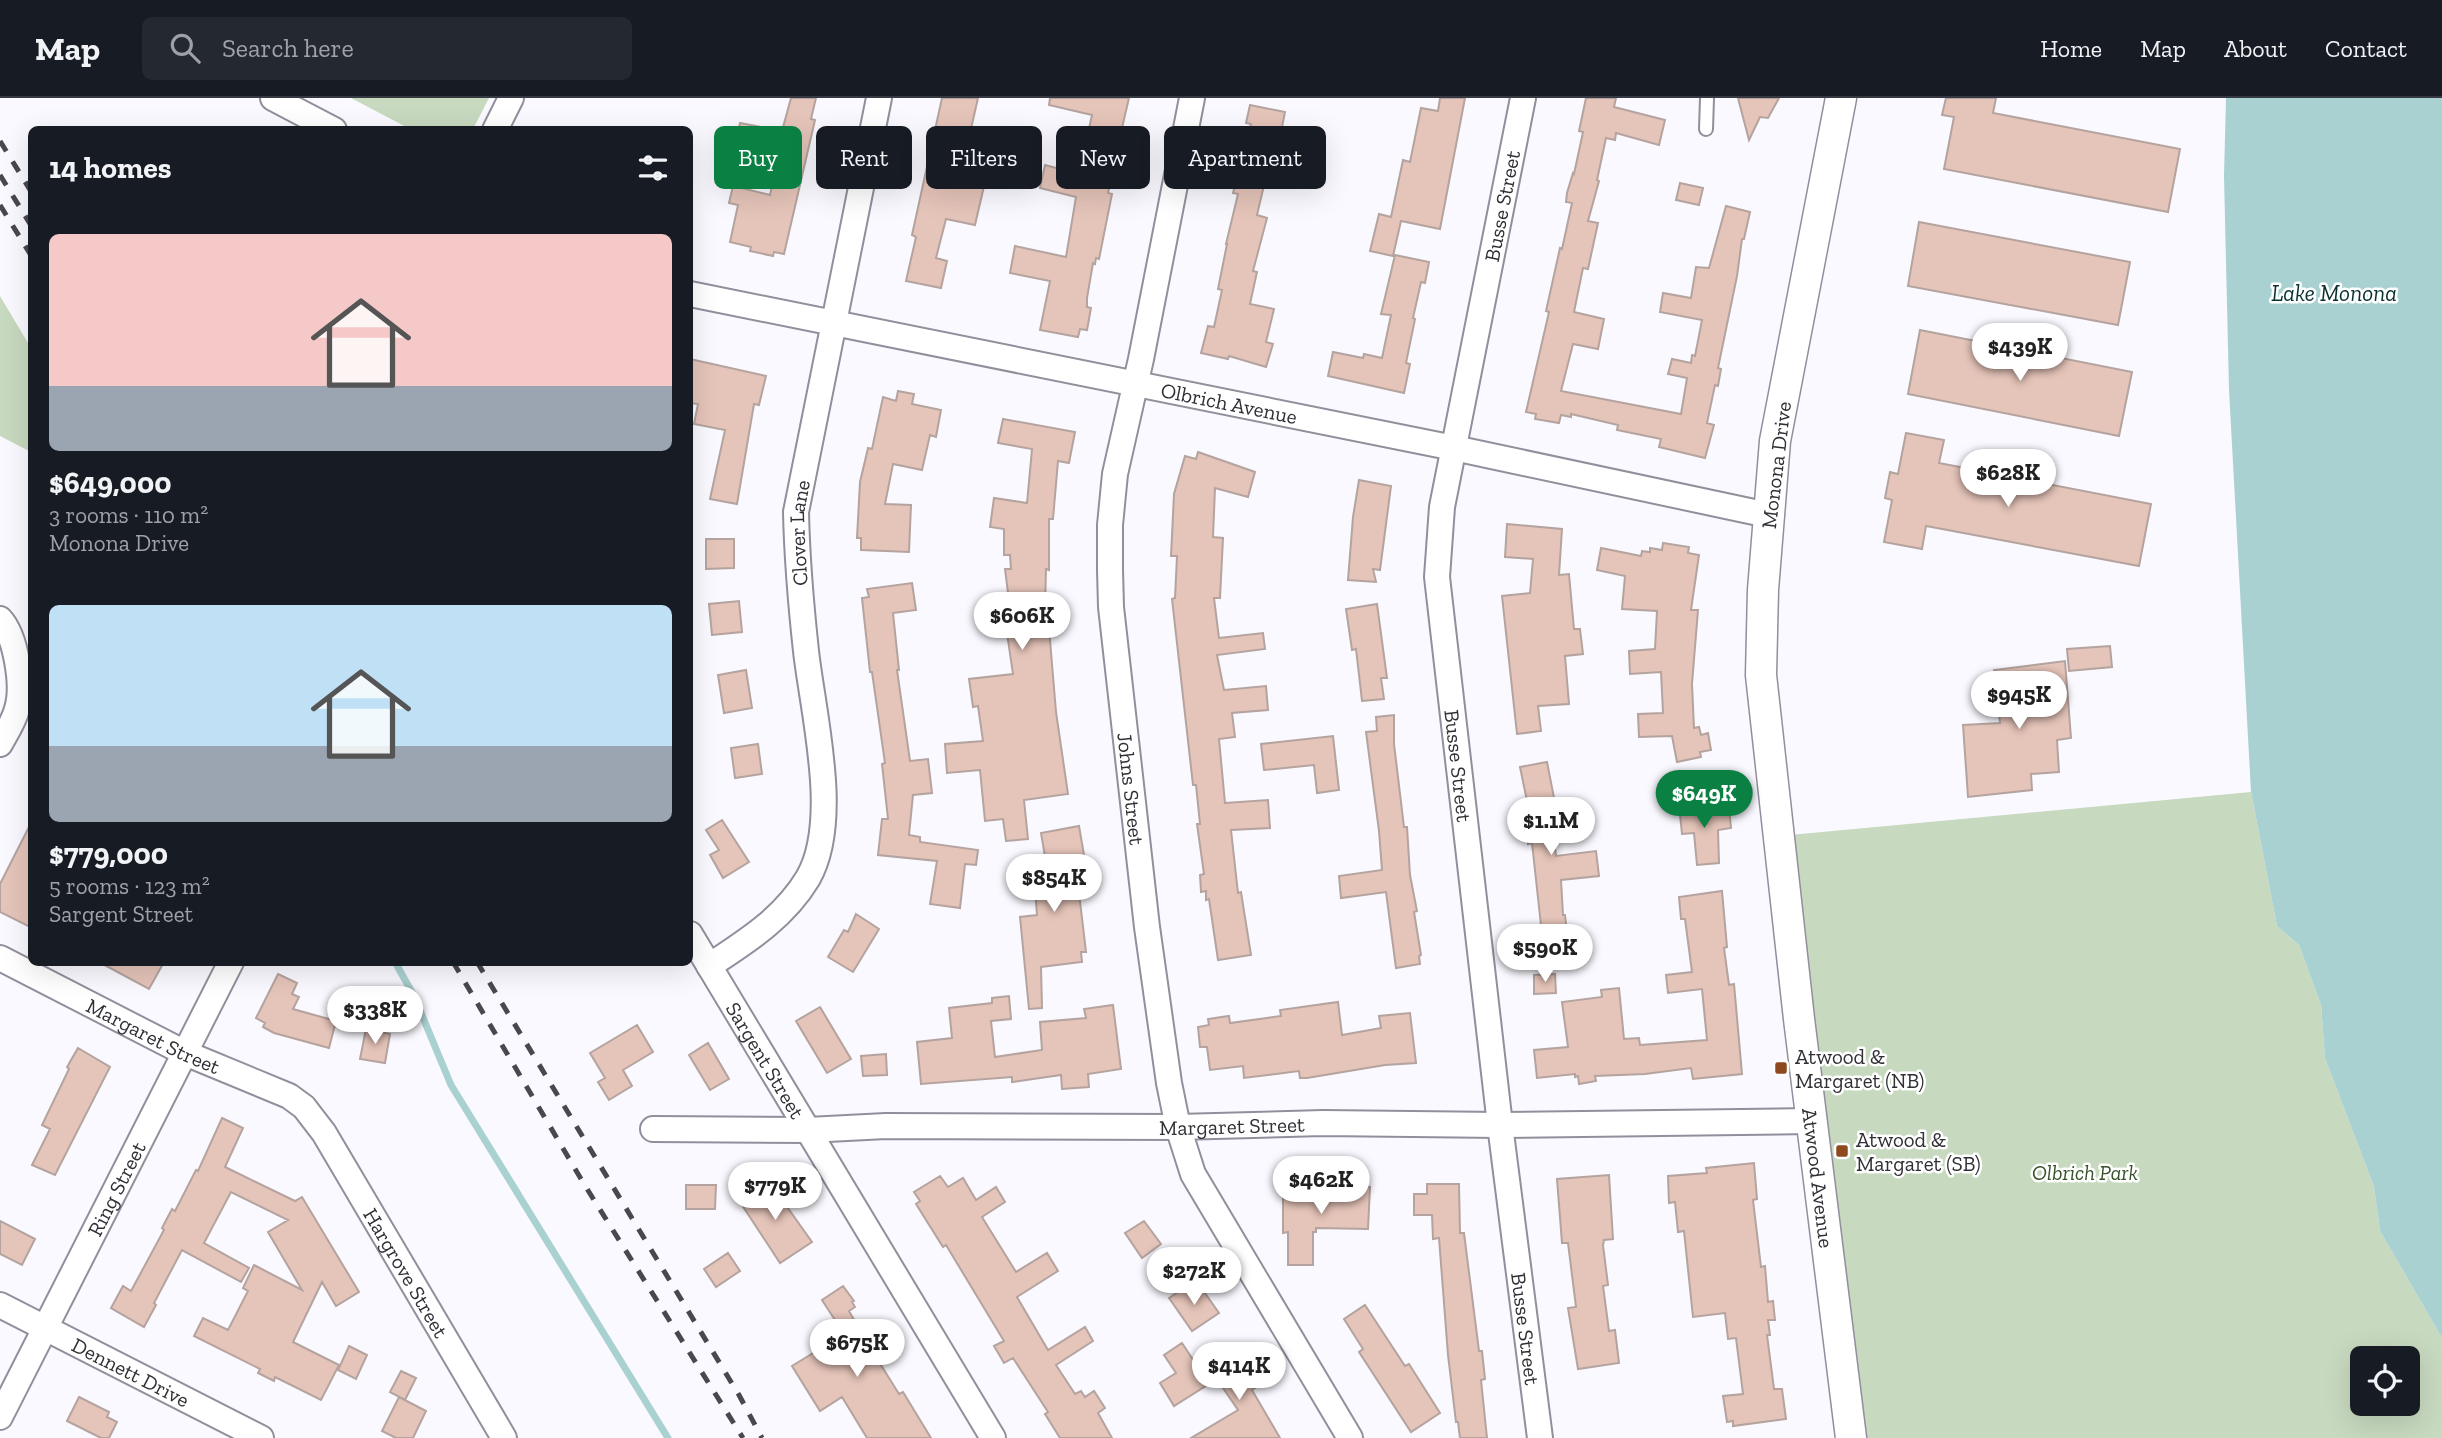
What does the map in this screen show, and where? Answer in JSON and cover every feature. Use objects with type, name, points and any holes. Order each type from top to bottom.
[{"type":"street","points":[[273,98],[326,126]]},
{"type":"street","points":[[497,126],[512,98]]},
{"type":"street","name":"Clover Lane","points":[[709,966],[762,930],[789,906],[813,867],[821,838],[824,793],[806,651],[796,547],[796,512],[879,98]]},
{"type":"street","name":"Johns Street","points":[[1192,98],[1136,383],[1115,474],[1110,525],[1111,607],[1147,927],[1178,1126],[1193,1174],[1350,1438]]},
{"type":"street","name":"Busse Street","points":[[1523,98],[1442,507],[1437,577],[1500,1125],[1540,1438]]},
{"type":"street","name":"Monona Drive","points":[[1779,836],[1761,676],[1763,590],[1774,441],[1842,98]]},
{"type":"street","name":"Olbrich Avenue","points":[[693,295],[1454,448],[1768,515]]},
{"type":"street","points":[[0,744],[18,708],[20,680],[16,655],[4,624]]},
{"type":"street","name":"Atwood Avenue","points":[[1779,836],[1851,1438]]},
{"type":"street","name":"Sargent Street","points":[[693,939],[993,1438]]},
{"type":"street","name":"Margaret Street","points":[[0,958],[185,1053],[289,1096],[306,1109]]},
{"type":"street","name":"Ring Street","points":[[0,1417],[228,966]]},
{"type":"street","name":"Hargrove Street","points":[[306,1109],[324,1133],[504,1438]]},
{"type":"street","name":"Margaret Street","points":[[653,1129],[1812,1121]]},
{"type":"street","name":"Dennett Drive","points":[[0,1305],[261,1438]]},
{"type":"lane","points":[[1706,130],[1707,98]]},
{"type":"green space","points":[[351,98],[489,98],[475,126],[404,126]]},
{"type":"green space","points":[[0,296],[28,343],[28,450],[0,436]]},
{"type":"green space","name":"Olbrich Park","points":[[2251,792],[2277,926],[2299,945],[2321,1005],[2325,1058],[2374,1187],[2380,1231],[2442,1338],[2442,1438],[1851,1438],[1779,836]]},
{"type":"water","name":"Lake Monona","points":[[2226,98],[2442,98],[2442,1338],[2380,1231],[2374,1187],[2325,1058],[2321,1005],[2299,945],[2277,926],[2251,792],[2229,390],[2224,176]]},
{"type":"building","points":[[791,98],[816,98],[811,119],[815,120],[802,176],[802,126],[783,126]]},
{"type":"building","points":[[942,98],[978,98],[972,126],[936,126]]},
{"type":"building","points":[[1050,98],[1129,98],[1122,126],[1090,126],[1092,115],[1049,105]]},
{"type":"building","points":[[1440,98],[1465,98],[1440,229],[1401,221],[1393,256],[1370,251],[1379,214],[1391,217],[1403,160],[1410,162],[1421,108],[1438,111]]},
{"type":"building","points":[[1586,98],[1616,98],[1614,107],[1665,120],[1659,145],[1616,133],[1615,140],[1606,138],[1597,180],[1599,181],[1588,221],[1598,223],[1588,269],[1583,268],[1574,312],[1604,319],[1598,349],[1573,344],[1561,391],[1681,414],[1687,378],[1668,374],[1672,359],[1691,363],[1692,355],[1695,356],[1702,320],[1660,312],[1663,293],[1691,298],[1696,267],[1709,268],[1726,206],[1750,212],[1742,239],[1718,368],[1721,369],[1718,386],[1715,385],[1707,423],[1714,425],[1705,458],[1659,447],[1661,439],[1617,430],[1618,425],[1571,414],[1571,417],[1561,415],[1559,423],[1535,419],[1536,414],[1526,412],[1549,312],[1546,311],[1572,203],[1566,202],[1567,193],[1583,132],[1579,131]]},
{"type":"building","points":[[1738,98],[1779,98],[1768,118],[1760,117],[1749,140]]},
{"type":"building","points":[[1946,98],[1996,98],[1993,113],[2180,149],[2168,212],[1944,169],[1954,117],[1942,115]]},
{"type":"building","points":[[1250,105],[1285,112],[1282,126],[1250,126],[1246,123]]},
{"type":"building","points":[[1045,165],[1056,168],[1056,189],[1109,189],[1108,193],[1112,194],[1099,259],[1096,258],[1095,264],[1093,263],[1087,298],[1087,307],[1091,308],[1087,330],[1080,329],[1078,337],[1040,330],[1050,281],[1010,273],[1015,246],[1066,257],[1076,197],[1042,188]]},
{"type":"building","points":[[926,171],[926,189],[983,189],[975,225],[946,219],[936,258],[947,261],[941,288],[906,281],[916,237],[912,235]]},
{"type":"building","points":[[1680,183],[1703,188],[1699,205],[1676,200]]},
{"type":"building","points":[[732,189],[770,195],[771,189],[799,189],[784,254],[774,252],[773,256],[750,251],[751,247],[730,242],[738,205],[729,203]]},
{"type":"building","points":[[1234,189],[1263,189],[1257,215],[1267,218],[1253,271],[1257,272],[1250,304],[1274,309],[1266,342],[1273,344],[1266,367],[1229,356],[1228,359],[1201,353],[1208,326],[1214,327],[1222,290],[1218,289],[1238,194],[1233,193]]},
{"type":"building","points":[[1919,222],[2130,262],[2118,325],[1908,286]]},
{"type":"building","points":[[1395,255],[1429,262],[1425,283],[1421,282],[1413,318],[1415,319],[1406,363],[1410,364],[1404,393],[1328,376],[1333,352],[1363,358],[1364,354],[1382,358],[1391,315],[1381,314]]},
{"type":"building","points":[[1920,330],[2132,372],[2119,436],[1908,394]]},
{"type":"building","points":[[693,360],[766,376],[759,405],[754,404],[737,504],[710,499],[725,430],[694,424],[698,404],[693,403]]},
{"type":"building","points":[[898,391],[914,394],[912,404],[941,410],[936,437],[930,435],[922,470],[893,464],[885,504],[911,505],[909,552],[861,550],[861,538],[857,538],[860,482],[868,448],[872,449],[883,397],[896,401]]},
{"type":"building","points":[[1003,419],[1075,432],[1069,463],[1058,461],[1053,519],[1049,519],[1049,570],[1046,569],[1045,608],[1050,607],[1053,628],[1049,628],[1056,712],[1068,794],[1024,800],[1028,839],[1006,841],[1003,819],[985,821],[980,770],[947,773],[945,744],[983,741],[978,706],[973,707],[969,679],[1013,674],[1007,633],[1013,632],[1005,569],[1011,569],[1010,555],[1004,555],[1004,529],[990,527],[994,498],[1027,503],[1032,449],[998,443]]},
{"type":"building","points":[[1906,433],[1944,440],[1939,463],[2151,504],[2139,566],[1926,526],[1922,549],[1884,542],[1892,500],[1885,498],[1890,472],[1898,474]]},
{"type":"building","points":[[1198,452],[1255,472],[1248,497],[1215,488],[1213,537],[1223,538],[1220,598],[1214,598],[1219,638],[1263,633],[1265,649],[1217,655],[1224,690],[1266,686],[1268,710],[1232,713],[1235,737],[1219,739],[1225,803],[1268,800],[1270,828],[1231,830],[1238,893],[1241,892],[1251,955],[1218,960],[1209,899],[1206,900],[1206,891],[1201,892],[1200,875],[1204,874],[1197,824],[1200,824],[1196,785],[1193,785],[1172,599],[1175,598],[1177,556],[1171,556],[1174,494],[1185,456],[1196,459]]},
{"type":"building","points":[[1359,480],[1391,486],[1380,570],[1373,569],[1376,582],[1348,580]]},
{"type":"building","points":[[1507,524],[1562,529],[1559,575],[1569,574],[1574,629],[1580,629],[1583,654],[1565,656],[1569,704],[1538,706],[1541,731],[1517,734],[1502,596],[1530,593],[1533,559],[1505,557]]},
{"type":"building","points":[[706,539],[734,539],[734,568],[706,569]]},
{"type":"building","points":[[1663,543],[1689,547],[1688,553],[1699,555],[1691,610],[1698,610],[1692,684],[1694,728],[1699,727],[1701,735],[1708,733],[1711,750],[1700,752],[1701,757],[1677,762],[1672,736],[1639,737],[1638,714],[1663,713],[1661,672],[1630,674],[1629,651],[1655,649],[1657,611],[1622,609],[1625,576],[1597,570],[1601,548],[1641,556],[1642,551],[1650,552],[1650,548],[1662,550]]},
{"type":"building","points":[[912,583],[916,610],[893,613],[897,670],[910,761],[928,759],[932,793],[913,795],[909,835],[920,837],[920,842],[978,850],[976,865],[965,864],[960,908],[930,904],[937,861],[878,855],[882,819],[888,819],[882,764],[885,763],[870,672],[862,598],[869,597],[867,589]]},
{"type":"building","points":[[739,601],[742,632],[712,635],[709,604]]},
{"type":"building","points":[[1377,604],[1387,678],[1381,678],[1384,699],[1362,701],[1356,649],[1352,650],[1346,609]]},
{"type":"building","points":[[2110,646],[2112,667],[2069,671],[2067,649]]},
{"type":"building","points":[[2065,661],[2071,738],[2057,740],[2059,772],[2031,774],[2032,790],[1968,797],[1963,725],[2000,723],[1994,670]]},
{"type":"building","points":[[746,670],[752,708],[724,713],[718,675]]},
{"type":"building","points":[[1394,715],[1394,744],[1404,827],[1407,827],[1410,875],[1417,911],[1414,912],[1421,955],[1420,964],[1396,968],[1386,892],[1341,898],[1339,876],[1382,870],[1366,732],[1377,731],[1376,717]]},
{"type":"building","points":[[1333,736],[1339,790],[1317,793],[1314,765],[1264,770],[1261,744]]},
{"type":"building","points":[[758,744],[762,774],[735,778],[731,748]]},
{"type":"building","points":[[1547,762],[1555,803],[1580,800],[1582,817],[1551,820],[1556,856],[1596,851],[1599,876],[1561,880],[1570,959],[1545,962],[1532,843],[1528,844],[1526,823],[1519,823],[1518,807],[1528,806],[1520,767]]},
{"type":"building","points":[[1701,803],[1702,811],[1729,809],[1731,828],[1718,830],[1719,863],[1697,865],[1694,833],[1682,834],[1679,805]]},
{"type":"building","points":[[722,820],[749,862],[723,878],[710,855],[719,850],[706,830]]},
{"type":"building","points":[[1079,826],[1084,855],[1069,858],[1073,893],[1079,893],[1086,952],[1081,952],[1082,962],[1041,967],[1042,1008],[1029,1009],[1020,917],[1037,915],[1035,888],[1050,886],[1041,833]]},
{"type":"building","points":[[28,829],[28,926],[0,912],[0,884]]},
{"type":"building","points":[[1722,891],[1727,947],[1724,948],[1729,985],[1734,984],[1742,1074],[1693,1079],[1691,1068],[1645,1074],[1595,1076],[1596,1081],[1579,1084],[1575,1074],[1537,1078],[1534,1050],[1568,1047],[1562,1002],[1602,997],[1601,990],[1619,988],[1624,1039],[1639,1038],[1640,1045],[1707,1040],[1702,989],[1668,993],[1666,975],[1692,972],[1685,919],[1681,919],[1679,897]]},
{"type":"building","points":[[856,914],[879,929],[853,972],[828,957],[844,930],[848,932]]},
{"type":"building","points":[[106,966],[162,966],[149,989]]},
{"type":"building","points":[[278,974],[297,983],[292,994],[299,997],[293,1009],[336,1021],[329,1048],[274,1033],[263,1027],[265,1023],[256,1018]]},
{"type":"building","points":[[1555,974],[1556,993],[1534,994],[1534,975]]},
{"type":"building","points":[[1009,996],[1011,1019],[991,1021],[995,1057],[1042,1050],[1040,1022],[1086,1018],[1084,1009],[1113,1005],[1121,1069],[1088,1074],[1089,1087],[1062,1089],[1061,1075],[1012,1082],[1012,1077],[921,1084],[917,1042],[952,1038],[949,1008],[992,1003],[992,998]]},
{"type":"building","points":[[1338,1002],[1342,1035],[1381,1028],[1379,1016],[1410,1013],[1416,1063],[1385,1065],[1307,1078],[1300,1078],[1299,1071],[1244,1078],[1243,1066],[1210,1070],[1207,1047],[1200,1047],[1198,1027],[1209,1025],[1208,1019],[1229,1016],[1230,1023],[1281,1016],[1280,1010]]},
{"type":"building","points":[[820,1007],[851,1059],[827,1073],[796,1021]]},
{"type":"building","points":[[637,1025],[653,1052],[623,1070],[632,1086],[609,1100],[598,1082],[605,1078],[590,1053]]},
{"type":"building","points":[[366,1029],[390,1034],[385,1063],[360,1059]]},
{"type":"building","points":[[708,1043],[729,1079],[710,1090],[689,1055]]},
{"type":"building","points":[[78,1048],[110,1067],[55,1175],[32,1165],[50,1129],[42,1125]]},
{"type":"building","points":[[886,1054],[887,1075],[863,1076],[861,1056]]},
{"type":"building","points":[[222,1118],[243,1128],[225,1167],[295,1201],[302,1197],[359,1292],[336,1306],[322,1282],[293,1342],[339,1365],[321,1400],[275,1377],[274,1381],[258,1373],[260,1369],[194,1336],[203,1318],[228,1330],[248,1291],[243,1288],[254,1265],[302,1290],[268,1232],[288,1220],[231,1192],[204,1243],[249,1268],[241,1282],[182,1250],[144,1327],[111,1308],[123,1286],[131,1291],[164,1230],[162,1228],[172,1209],[175,1211],[196,1170],[198,1171]]},
{"type":"building","points":[[1754,1163],[1757,1199],[1753,1200],[1761,1267],[1765,1266],[1768,1302],[1773,1301],[1775,1320],[1768,1320],[1770,1335],[1767,1335],[1774,1389],[1782,1389],[1786,1419],[1733,1426],[1733,1421],[1727,1422],[1723,1396],[1743,1394],[1736,1338],[1728,1339],[1725,1313],[1693,1317],[1684,1231],[1678,1232],[1675,1202],[1669,1203],[1668,1176],[1707,1173],[1706,1168]]},
{"type":"building","points":[[1609,1175],[1613,1239],[1604,1240],[1608,1285],[1603,1286],[1609,1331],[1615,1330],[1619,1363],[1578,1369],[1568,1308],[1576,1307],[1568,1243],[1562,1243],[1557,1179]]},
{"type":"building","points":[[940,1176],[948,1187],[963,1178],[976,1200],[996,1187],[1005,1202],[982,1217],[1016,1272],[1047,1253],[1058,1271],[1017,1297],[1048,1350],[1085,1327],[1093,1341],[1056,1365],[1075,1394],[1081,1391],[1085,1397],[1094,1391],[1105,1408],[1098,1413],[1112,1438],[1060,1438],[1045,1414],[1048,1412],[1013,1358],[1004,1363],[994,1346],[1004,1341],[946,1245],[943,1247],[916,1204],[920,1201],[914,1192]]},
{"type":"building","points":[[768,1180],[812,1242],[780,1263],[740,1202]]},
{"type":"building","points":[[1427,1184],[1459,1184],[1460,1233],[1464,1233],[1479,1351],[1482,1351],[1485,1379],[1481,1380],[1487,1438],[1460,1438],[1456,1422],[1439,1238],[1433,1239],[1432,1215],[1414,1215],[1414,1194],[1427,1194]]},
{"type":"building","points":[[686,1185],[716,1185],[715,1209],[686,1209]]},
{"type":"building","points":[[1370,1187],[1368,1229],[1316,1228],[1316,1232],[1313,1232],[1313,1265],[1288,1265],[1288,1232],[1283,1233],[1283,1188]]},
{"type":"building","points":[[0,1221],[35,1239],[22,1265],[0,1254]]},
{"type":"building","points":[[1144,1221],[1161,1244],[1142,1258],[1125,1233]]},
{"type":"building","points":[[728,1253],[740,1271],[716,1287],[704,1269]]},
{"type":"building","points":[[843,1286],[854,1301],[852,1302],[855,1307],[849,1311],[871,1349],[899,1394],[903,1392],[931,1438],[867,1438],[842,1397],[820,1411],[792,1366],[844,1334],[822,1300]]},
{"type":"building","points":[[1187,1286],[1191,1292],[1200,1286],[1219,1313],[1192,1331],[1169,1298]]},
{"type":"building","points":[[1365,1305],[1405,1366],[1409,1364],[1440,1413],[1411,1432],[1359,1352],[1363,1349],[1344,1319]]},
{"type":"building","points":[[1182,1343],[1209,1384],[1174,1406],[1160,1383],[1176,1373],[1164,1355]]},
{"type":"building","points":[[349,1346],[367,1355],[356,1379],[338,1370]]},
{"type":"building","points":[[1236,1347],[1261,1384],[1252,1390],[1280,1438],[1191,1438],[1238,1410],[1208,1366]]},
{"type":"building","points":[[401,1371],[416,1378],[405,1400],[390,1392]]},
{"type":"building","points":[[79,1397],[109,1412],[107,1417],[117,1422],[109,1438],[101,1438],[67,1421]]},
{"type":"building","points":[[399,1397],[426,1411],[413,1438],[396,1438],[382,1431]]},
{"type":"waterway","points":[[397,966],[414,996],[451,1085],[668,1438]]},
{"type":"railway","points":[[0,141],[28,186]]},
{"type":"railway","points":[[0,175],[28,220]]},
{"type":"railway","points":[[0,205],[28,250]]},
{"type":"railway","points":[[455,966],[584,1184],[743,1438]]},
{"type":"railway","points":[[479,966],[739,1395],[762,1438]]},
{"type":"place","name":"Atwood & Margaret (NB)","points":[[1781,1068]]},
{"type":"place","name":"Atwood & Margaret (SB)","points":[[1842,1151]]}]
